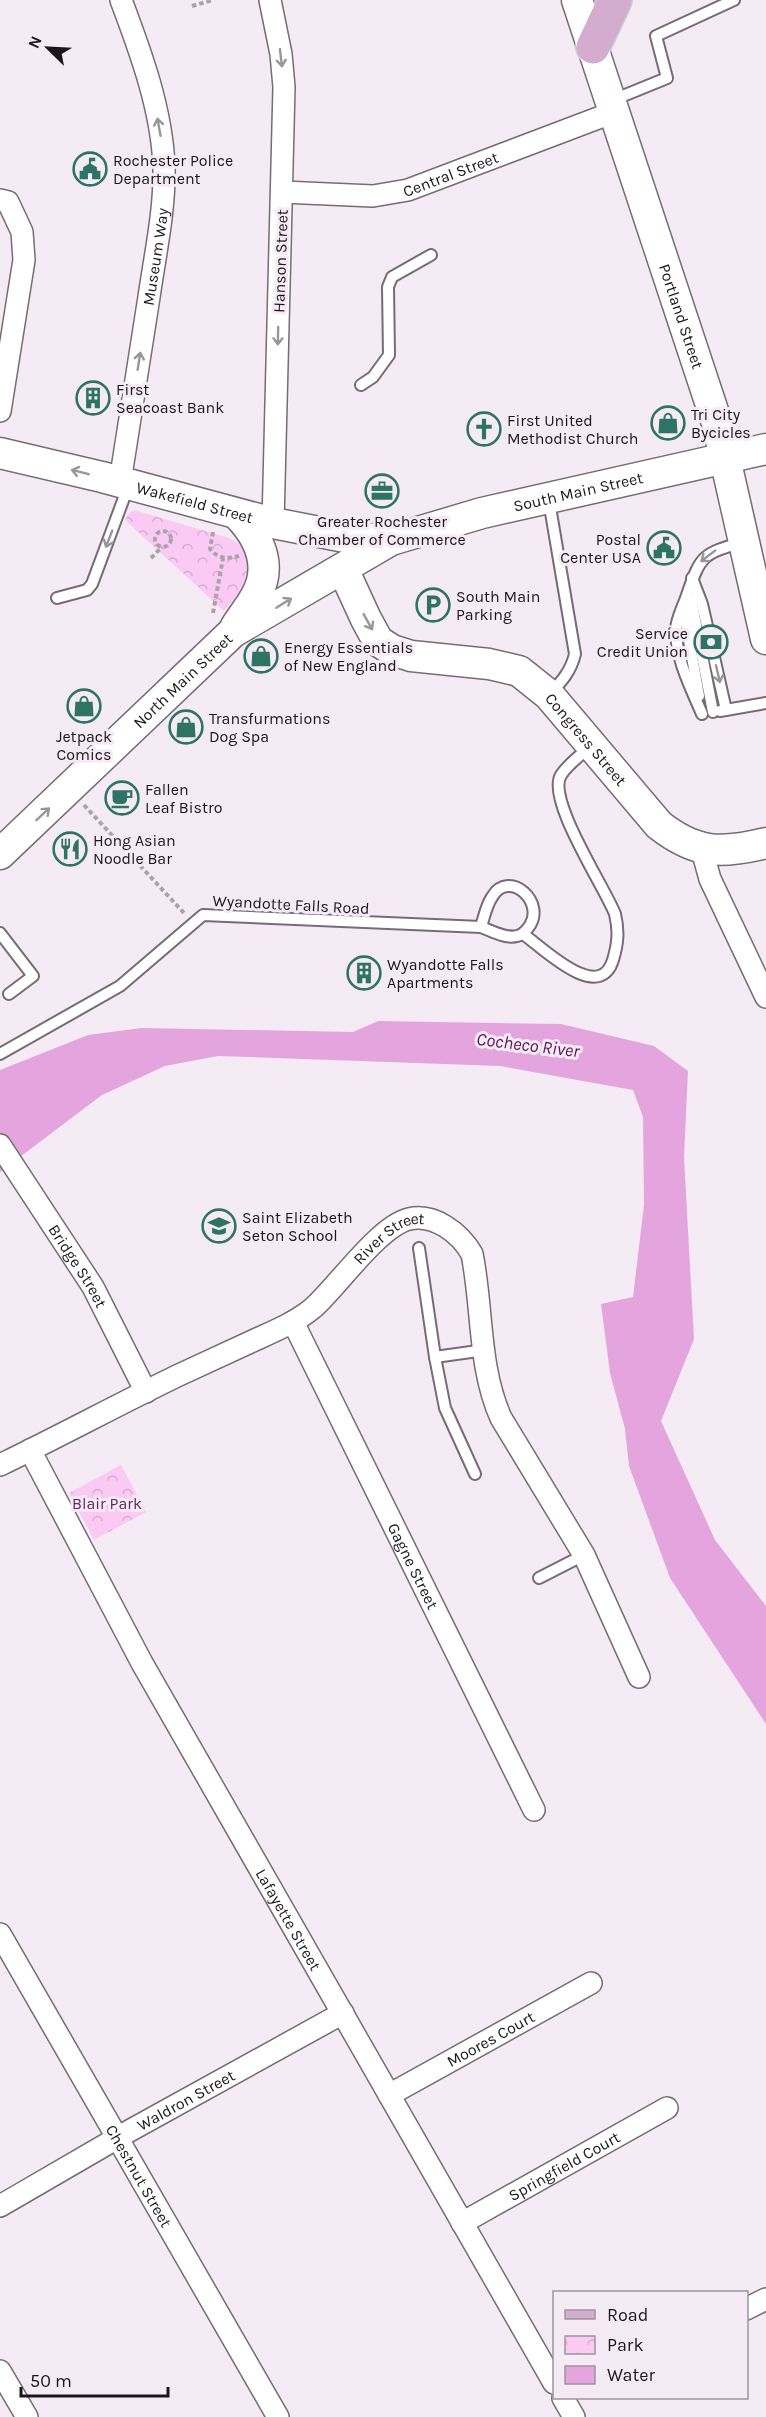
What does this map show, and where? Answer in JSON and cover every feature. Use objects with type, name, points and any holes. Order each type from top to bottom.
[{"type":"main road","name":"Portland Street","points":[[577,0],[655,232],[727,458],[766,639]]},
{"type":"main road","points":[[593,47],[615,0]]},
{"type":"main road","name":"South Main Street","points":[[391,540],[482,513],[766,449]]},
{"type":"main road","name":"Wakefield Street","points":[[0,453],[273,523],[345,537],[391,540]]},
{"type":"main road","points":[[223,623],[258,592],[263,578],[262,552],[259,542],[238,515]]},
{"type":"main road","name":"North Main Street","points":[[0,854],[223,623],[344,569],[391,540]]},
{"type":"main road","name":"Congress Street","points":[[344,569],[378,641],[392,650],[411,656],[506,666],[519,671],[549,695],[658,825],[672,836],[702,850]]},
{"type":"main road","points":[[702,850],[736,850],[766,843]]},
{"type":"street","name":"Museum Way","points":[[121,0],[155,108],[164,167],[163,194],[124,483]]},
{"type":"street","name":"Hanson Street","points":[[270,0],[284,87],[273,523]]},
{"type":"street","name":"Central Street","points":[[282,192],[373,196],[408,190],[612,107]]},
{"type":"street","points":[[0,200],[8,202],[22,232],[24,260],[0,411]]},
{"type":"street","points":[[702,850],[710,879],[766,997]]},
{"type":"street","name":"Bridge Street","points":[[0,1145],[93,1287],[146,1392]]},
{"type":"street","name":"River Street","points":[[0,1465],[293,1322],[312,1308],[374,1243],[391,1229],[406,1219],[422,1218],[436,1222],[465,1242],[472,1254],[490,1389],[501,1418],[584,1555],[639,1677]]},
{"type":"street","name":"Gagne Street","points":[[293,1322],[534,1810]]},
{"type":"street","name":"Lafayette Street","points":[[30,1450],[142,1663],[553,2380]]},
{"type":"street","name":"Chestnut Street","points":[[0,1934],[278,2417]]},
{"type":"street","name":"Moores Court","points":[[389,2095],[591,1983]]},
{"type":"street","name":"Waldron Street","points":[[0,2206],[343,2013]]},
{"type":"street","name":"Springfield Court","points":[[462,2223],[667,2108]]},
{"type":"street","points":[[748,2308],[766,2299]]},
{"type":"street","points":[[0,2370],[27,2417]]},
{"type":"lane","points":[[612,107],[667,78],[656,36],[734,0]]},
{"type":"lane","points":[[361,385],[373,377],[389,355],[388,287],[392,277],[431,255]]},
{"type":"lane","points":[[57,598],[87,590],[92,584],[124,483]]},
{"type":"lane","points":[[548,498],[575,654],[566,677],[549,695]]},
{"type":"lane","points":[[745,541],[713,551],[704,557],[692,577],[676,629],[683,670],[702,714],[766,703]]},
{"type":"lane","points":[[692,577],[702,604],[726,710]]},
{"type":"lane","points":[[689,590],[713,712]]},
{"type":"lane","points":[[482,927],[492,896],[506,886],[515,887],[522,890],[534,905],[534,915],[530,926],[523,934],[561,966],[589,976],[601,975],[611,966],[619,929],[615,914],[568,822],[557,786],[561,774],[592,746]]},
{"type":"lane","name":"Wyandotte Falls Road","points":[[0,1054],[120,986],[203,915],[482,927],[517,937],[523,934]]},
{"type":"lane","points":[[0,933],[33,976],[9,994]]},
{"type":"lane","points":[[419,1248],[445,1408],[475,1474]]},
{"type":"lane","points":[[435,1357],[485,1350]]},
{"type":"lane","points":[[539,1578],[584,1555]]},
{"type":"path","points":[[192,6],[213,0]]},
{"type":"path","points":[[162,547],[155,539],[164,525]]},
{"type":"path","points":[[151,558],[162,547],[169,545],[171,540],[169,534],[162,531]]},
{"type":"path","points":[[213,532],[210,549],[215,554],[223,558],[246,555]]},
{"type":"path","points":[[223,558],[223,623]]},
{"type":"path","points":[[84,804],[193,923]]},
{"type":"green space","points":[[134,510],[229,538],[240,545],[246,554],[247,573],[238,593],[224,611],[125,520]]},
{"type":"green space","name":"Blair Park","points":[[121,1465],[146,1512],[94,1540],[69,1493]]},
{"type":"water","name":"Cocheco River","points":[[378,1021],[561,1024],[654,1046],[688,1071],[684,1157],[694,1339],[661,1421],[715,1540],[766,1606],[766,1724],[670,1578],[629,1466],[625,1429],[610,1373],[601,1304],[633,1297],[644,1205],[643,1117],[633,1090],[500,1066],[218,1056],[165,1066],[102,1095],[0,1172],[0,1070],[88,1035],[142,1028],[353,1032]]},
{"type":"place","name":"Rochester Police Department","points":[[90,169]]},
{"type":"place","name":"First Seacoast Bank","points":[[93,398]]},
{"type":"place","name":"Tri City Bycicles","points":[[668,423]]},
{"type":"place","name":"First United Methodist Church","points":[[484,429]]},
{"type":"place","name":"Greater Rochester Chamber of Commerce","points":[[382,491]]},
{"type":"place","name":"Postal Center USA","points":[[664,548]]},
{"type":"place","name":"South Main Parking","points":[[433,605]]},
{"type":"place","name":"Service Credit Union","points":[[711,642]]},
{"type":"place","name":"Energy Essentials of New England","points":[[261,656]]},
{"type":"place","name":"Jetpack Comics","points":[[84,706]]},
{"type":"place","name":"Transfurmations Dog Spa","points":[[186,727]]},
{"type":"place","name":"Fallen Leaf Bistro","points":[[122,798]]},
{"type":"place","name":"Hong Asian Noodle Bar","points":[[70,849]]},
{"type":"place","name":"Wyandotte Falls Apartments","points":[[364,973]]},
{"type":"place","name":"Saint Elizabeth Seton School","points":[[219,1226]]}]
